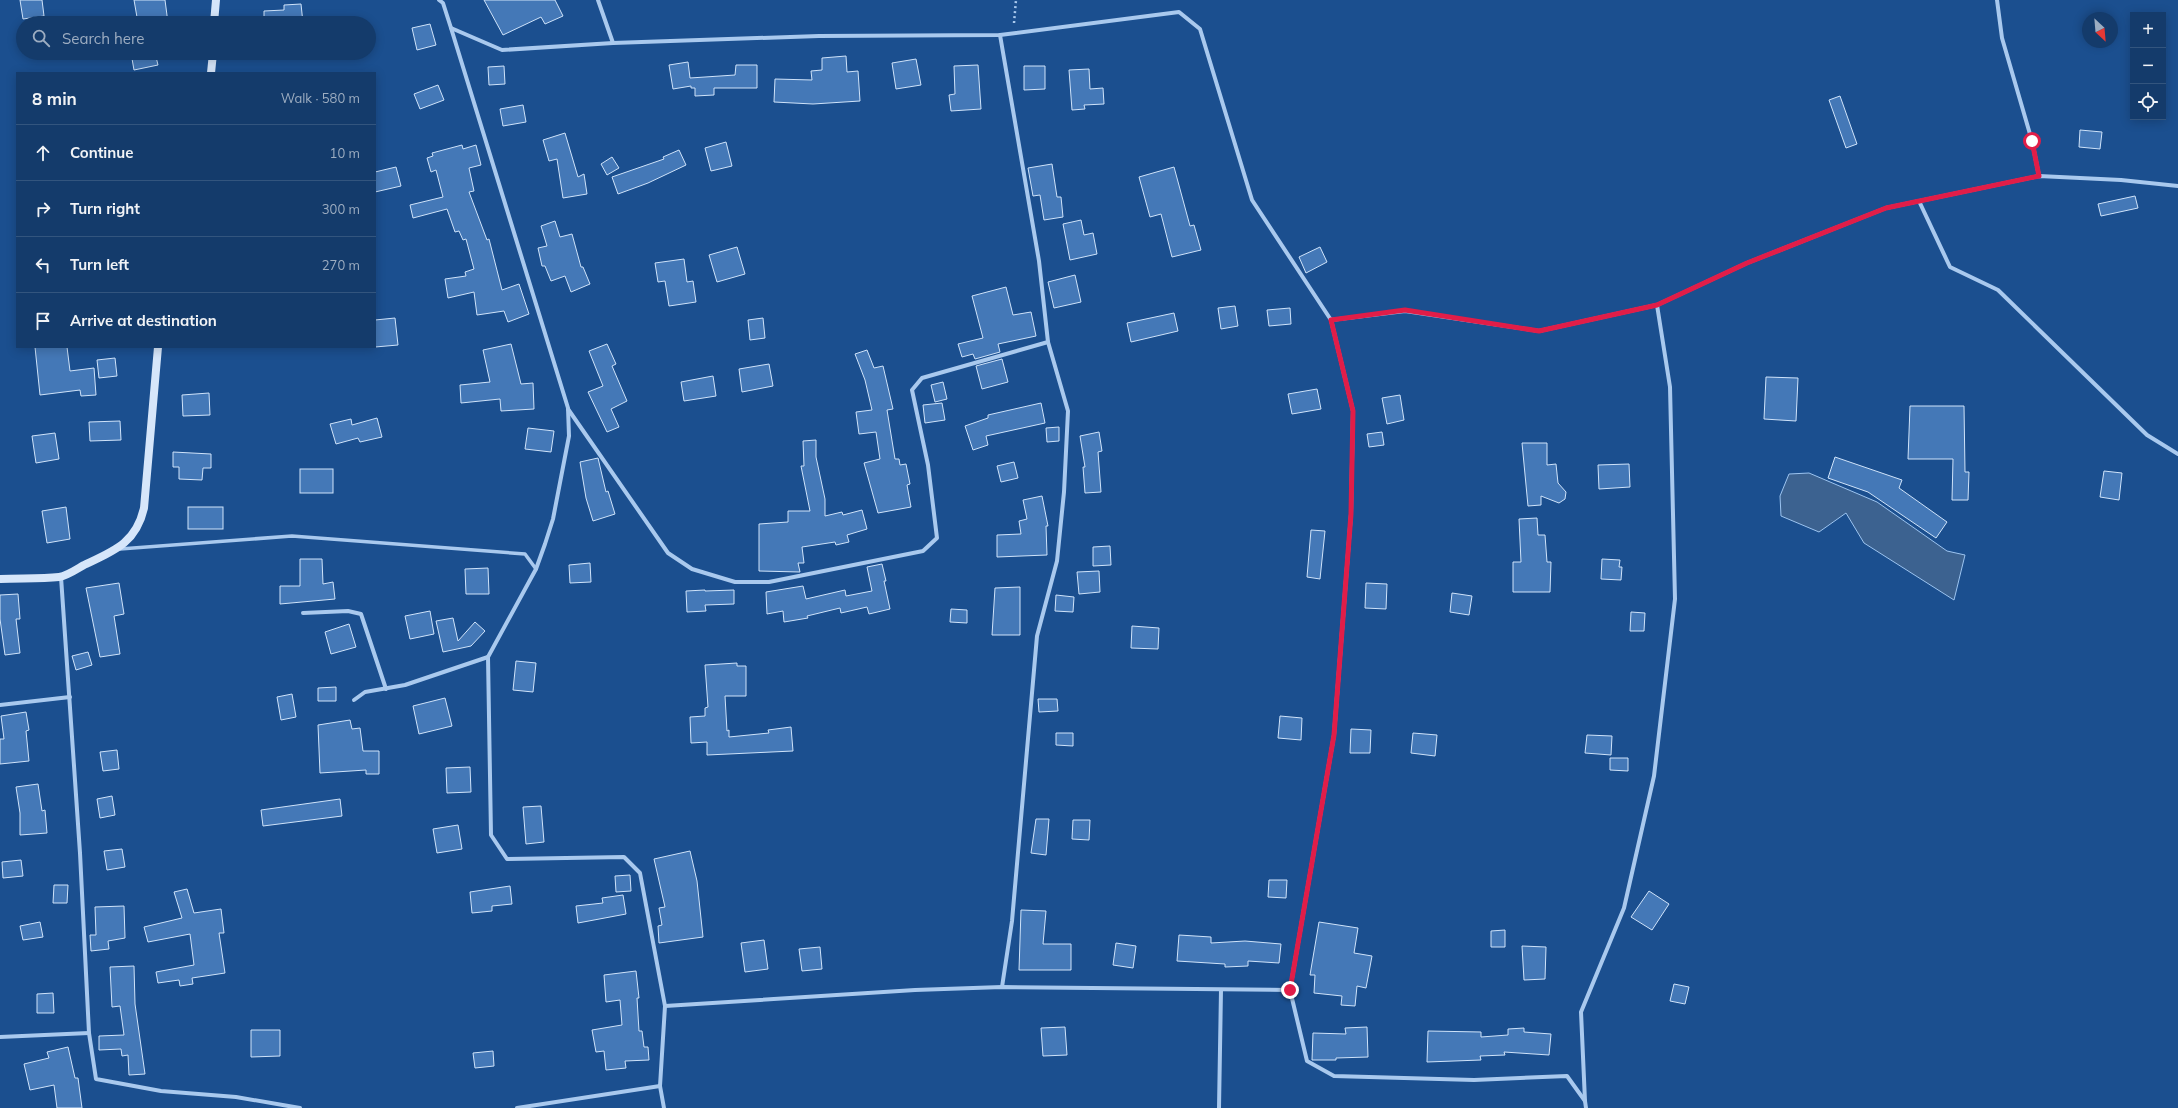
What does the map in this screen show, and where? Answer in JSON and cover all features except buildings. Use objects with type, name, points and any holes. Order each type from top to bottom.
[{"type":"main road","points":[[215,16],[216,0]]},
{"type":"main road","points":[[211,72],[212,60]]},
{"type":"main road","points":[[0,579],[61,576],[116,549],[126,542],[135,532],[141,521],[144,508],[158,348]]},
{"type":"street","points":[[439,0],[443,2],[568,408],[569,436],[553,519],[536,569],[488,657],[491,835],[507,859],[624,857],[640,874],[666,1006],[660,1086],[664,1108]]},
{"type":"street","points":[[598,0],[613,43]]},
{"type":"street","points":[[1997,0],[2002,38],[2032,141],[2039,176]]},
{"type":"street","points":[[451,28],[502,50],[613,43],[819,36],[1000,35],[1179,12],[1200,29],[1252,200],[1331,320],[1353,411],[1351,514],[1334,735],[1290,990],[1307,1061],[1334,1076],[1474,1080],[1567,1076],[1585,1101]]},
{"type":"street","points":[[1000,35],[1039,261],[1048,342],[1068,411],[1064,492],[1057,561],[1037,636],[1012,921],[1002,987]]},
{"type":"street","points":[[1331,320],[1405,310],[1539,331],[1657,305],[1747,263],[1886,208],[2039,176],[2121,180],[2178,186]]},
{"type":"street","points":[[1919,201],[1950,267],[1998,290],[2147,435],[2178,454]]},
{"type":"street","points":[[1586,1108],[1581,1012],[1626,900],[1654,776],[1675,599],[1670,387],[1657,305]]},
{"type":"street","points":[[568,408],[668,553],[692,570],[735,582],[769,582],[923,551],[937,538],[928,465],[912,390],[922,378],[1048,342]]},
{"type":"street","points":[[116,549],[292,536],[525,554],[536,569]]},
{"type":"street","points":[[61,576],[70,697],[89,1033],[96,1079],[161,1091],[236,1097],[300,1108]]},
{"type":"street","points":[[303,612],[348,611],[361,614],[386,689]]},
{"type":"street","points":[[354,700],[365,692],[405,686],[488,657]]},
{"type":"street","points":[[0,705],[70,697]]},
{"type":"street","points":[[666,1006],[915,990],[1002,987],[1290,990]]},
{"type":"street","points":[[1219,1108],[1221,990]]},
{"type":"street","points":[[0,1037],[89,1033]]},
{"type":"street","points":[[517,1108],[660,1086]]},
{"type":"path","points":[[1012,34],[1016,0]]},
{"type":"water","points":[[1809,473],[1877,502],[1947,551],[1965,555],[1954,600],[1864,543],[1846,513],[1819,532],[1781,516],[1780,496],[1789,474]]},
{"type":"route","points":[[1290,990],[1334,735],[1351,514],[1353,411],[1331,320],[1405,310],[1539,331],[1657,305],[1747,263],[1886,208],[2039,176],[2032,141]]}]
